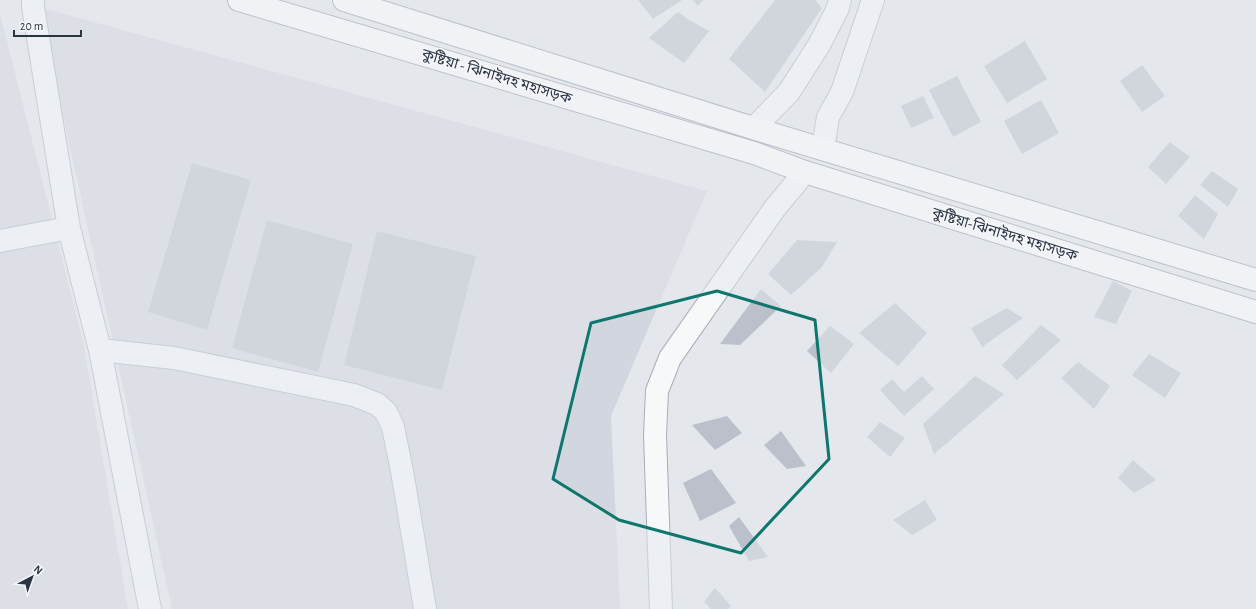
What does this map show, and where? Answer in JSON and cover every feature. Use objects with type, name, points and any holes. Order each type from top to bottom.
[{"type":"highway","name":"কুষ্টিয়া - ঝিনাইদহ মহাসড়ক","points":[[239,0],[754,153]]},
{"type":"highway","name":"কুষ্টিয়া - ঝিনাইদহ মহাসড়ক","points":[[344,0],[762,131]]},
{"type":"highway","name":"কুষ্টিয়া-ঝিনাইদহ মহাসড়ক","points":[[762,131],[1256,280]]},
{"type":"highway","name":"কুষ্টিয়া-ঝিনাইদহ মহাসড়ক","points":[[754,153],[798,169],[1256,312]]},
{"type":"street","points":[[33,0],[69,228],[100,350],[150,609]]},
{"type":"street","points":[[762,131],[819,45],[837,10],[840,0]]},
{"type":"street","points":[[815,146],[828,117],[842,92],[873,0]]},
{"type":"street","points":[[661,609],[655,435],[657,391],[670,358],[775,208],[798,169]]},
{"type":"street","points":[[0,241],[69,228]]},
{"type":"street","points":[[100,350],[174,358],[354,395],[377,404],[386,412],[393,427],[402,471],[425,609]]},
{"type":"highlighted area","points":[[717,291],[815,320],[829,459],[741,553],[619,520],[553,479],[591,323]]},
{"type":"shaded area","points":[[39,7],[707,191],[611,416],[620,609],[172,609]]},
{"type":"shaded area","points":[[0,14],[84,346],[128,609],[0,609]]},
{"type":"building","points":[[638,0],[682,0],[653,19]]},
{"type":"building","points":[[693,0],[703,0],[698,6]]},
{"type":"building","points":[[775,0],[815,0],[822,8],[765,92],[729,59]]},
{"type":"building","points":[[678,12],[709,31],[684,63],[649,38]]},
{"type":"building","points":[[1025,41],[1047,79],[1007,103],[984,66]]},
{"type":"building","points":[[1142,65],[1165,96],[1142,112],[1120,81]]},
{"type":"building","points":[[957,76],[981,122],[953,137],[929,90]]},
{"type":"building","points":[[923,96],[934,118],[911,128],[901,106]]},
{"type":"building","points":[[1041,100],[1059,133],[1022,154],[1004,121]]},
{"type":"building","points":[[1170,142],[1190,157],[1166,184],[1148,167]]},
{"type":"building","points":[[192,163],[251,180],[207,330],[148,312]]},
{"type":"building","points":[[1212,171],[1238,189],[1228,207],[1200,185]]},
{"type":"building","points":[[1195,195],[1218,214],[1204,239],[1178,216]]},
{"type":"building","points":[[267,220],[353,244],[318,372],[232,348]]},
{"type":"building","points":[[377,231],[476,256],[442,390],[344,365]]},
{"type":"building","points":[[797,240],[837,242],[822,267],[791,295],[768,274]]},
{"type":"building","points":[[1113,281],[1132,291],[1116,324],[1094,317]]},
{"type":"building","points":[[761,289],[781,306],[740,345],[720,344]]},
{"type":"building","points":[[895,303],[927,333],[898,366],[859,333]]},
{"type":"building","points":[[1007,308],[1023,318],[982,347],[971,328]]},
{"type":"building","points":[[1041,325],[1061,340],[1017,380],[1002,365]]},
{"type":"building","points":[[830,326],[854,344],[831,373],[807,351]]},
{"type":"building","points":[[1149,354],[1181,373],[1165,398],[1132,375]]},
{"type":"building","points":[[1078,362],[1110,386],[1094,409],[1061,378]]},
{"type":"building","points":[[922,376],[934,389],[904,416],[880,390],[892,379],[904,392]]},
{"type":"building","points":[[975,376],[1004,394],[934,454],[923,424]]},
{"type":"building","points":[[727,416],[742,433],[715,450],[692,425]]},
{"type":"building","points":[[880,422],[905,438],[890,457],[867,437]]},
{"type":"building","points":[[781,431],[806,466],[787,469],[764,445]]},
{"type":"building","points":[[1133,460],[1156,480],[1134,493],[1118,478]]},
{"type":"building","points":[[711,469],[736,503],[700,521],[683,483]]},
{"type":"building","points":[[925,500],[937,520],[912,535],[893,520]]},
{"type":"building","points":[[739,517],[768,557],[749,561],[729,526]]},
{"type":"building","points":[[715,588],[731,606],[728,609],[711,609],[704,602]]}]
